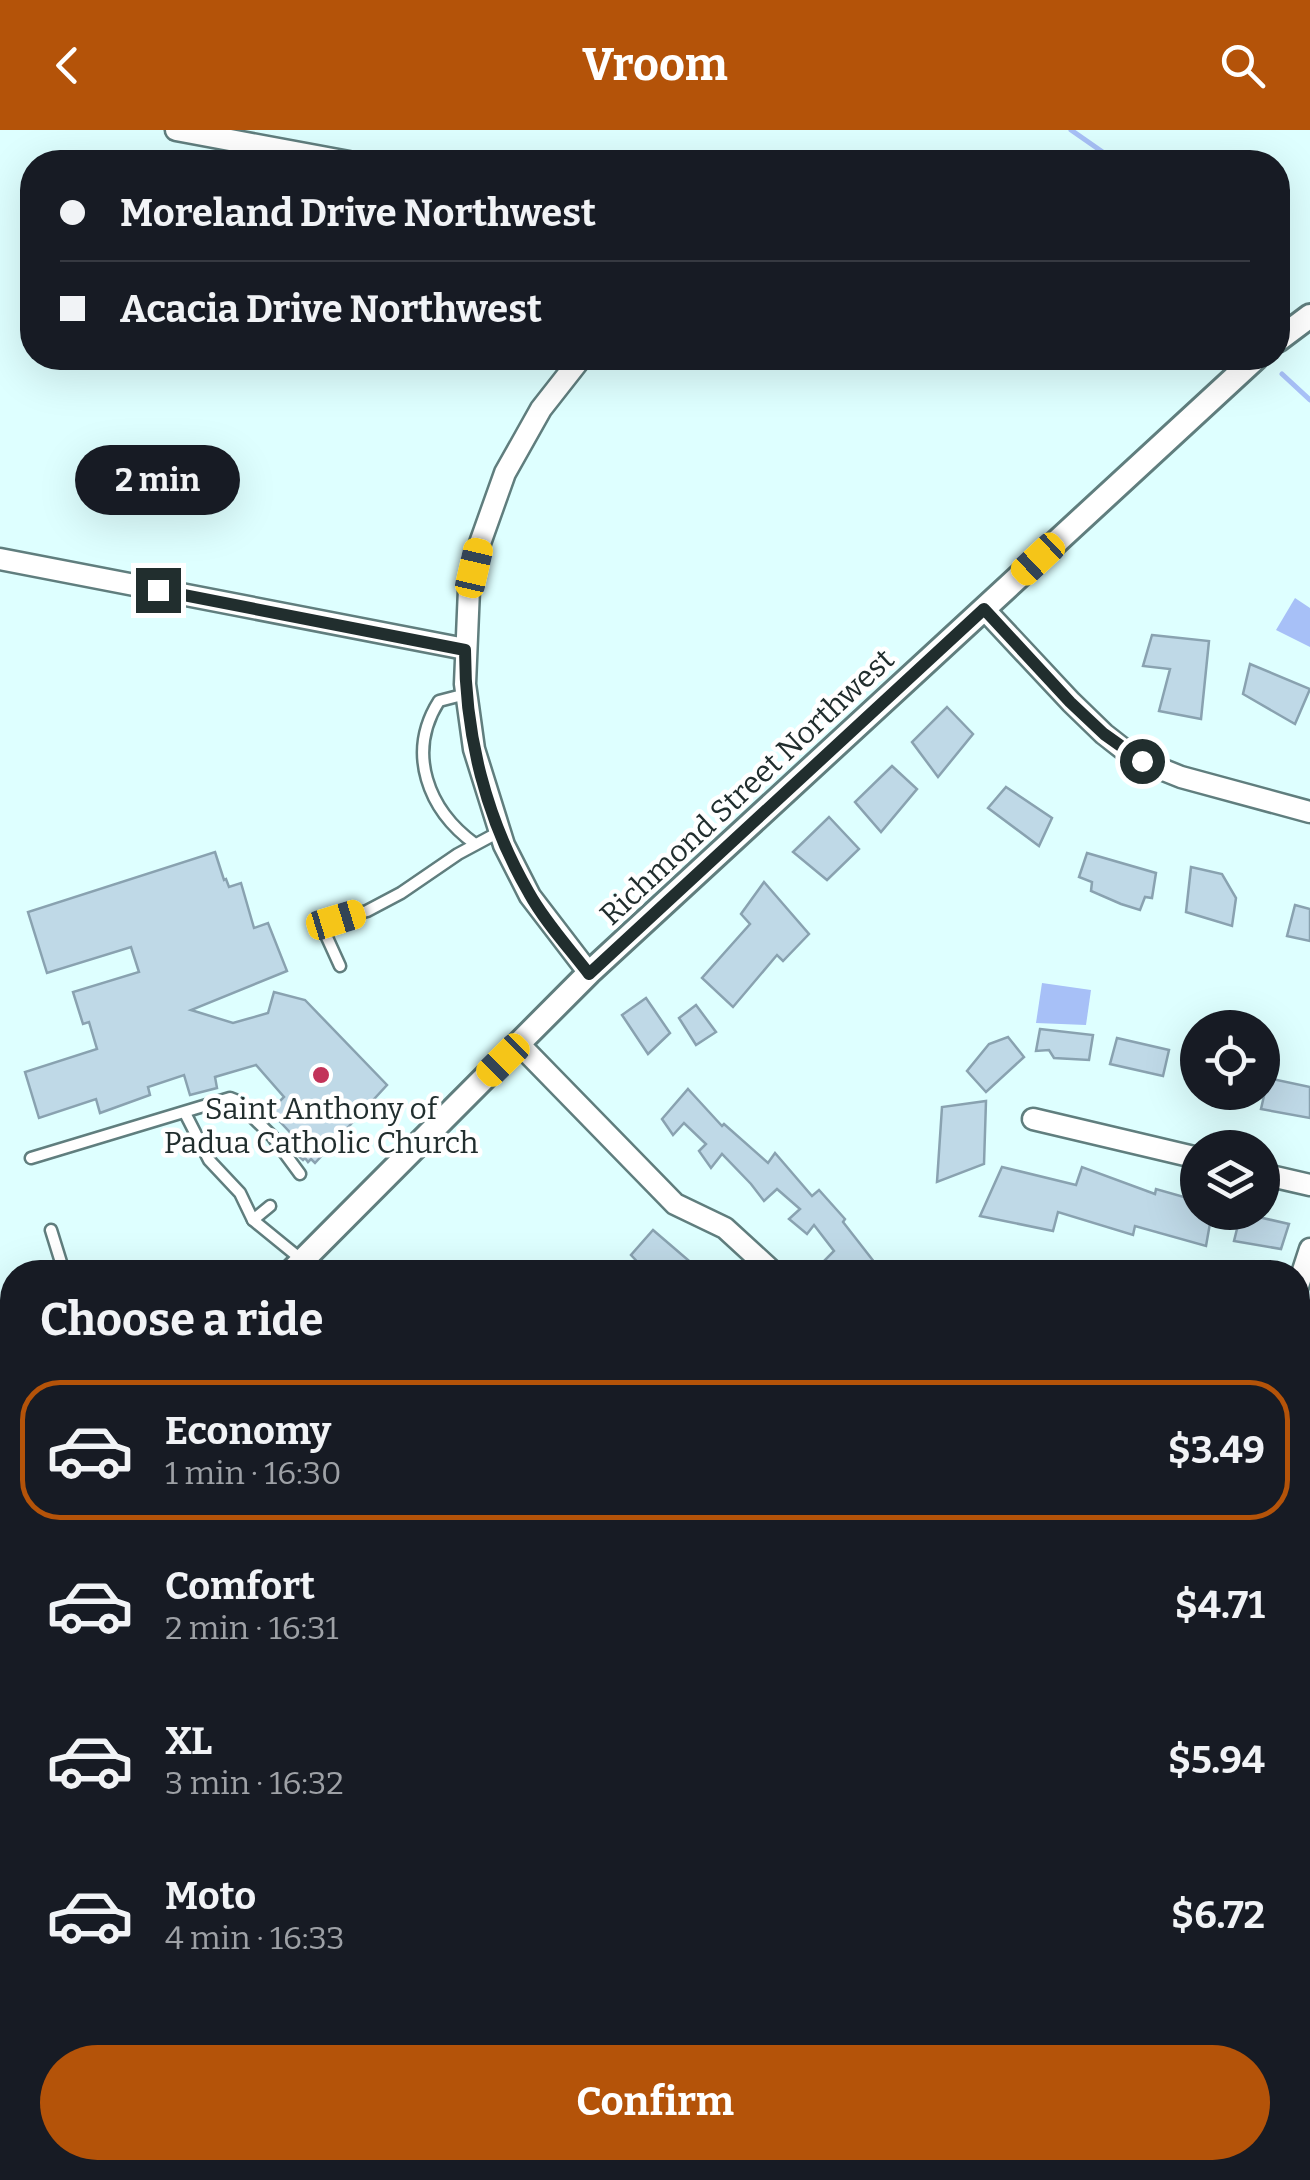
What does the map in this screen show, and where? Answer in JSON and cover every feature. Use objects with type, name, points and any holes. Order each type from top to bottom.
[{"type":"street","points":[[176,130],[284,150]]},
{"type":"street","points":[[573,370],[541,410],[504,474],[479,546],[469,588],[466,694],[474,748],[499,832],[530,896],[589,974]]},
{"type":"street","name":"Richmond Street Northwest","points":[[304,1260],[589,974],[1243,370]]},
{"type":"street","points":[[0,559],[465,650]]},
{"type":"street","points":[[984,609],[1070,702],[1136,759],[1181,776],[1310,812]]},
{"type":"street","points":[[519,1044],[675,1204],[725,1228],[755,1260]]},
{"type":"street","points":[[1032,1119],[1180,1154]]},
{"type":"street","points":[[1280,1178],[1310,1185]]},
{"type":"lane","points":[[466,694],[439,701],[422,748],[422,764],[448,819],[475,844]]},
{"type":"lane","points":[[340,966],[324,933],[326,926],[402,893],[499,832]]},
{"type":"lane","points":[[31,1158],[225,1098],[235,1100],[272,1136],[300,1174]]},
{"type":"lane","points":[[185,1113],[209,1160],[240,1192],[253,1220],[290,1260]]},
{"type":"lane","points":[[253,1220],[270,1206]]},
{"type":"lane","points":[[51,1230],[60,1260]]},
{"type":"water","points":[[1295,598],[1310,608],[1310,647],[1276,630]]},
{"type":"water","points":[[1042,983],[1091,990],[1086,1025],[1036,1023]]},
{"type":"building","points":[[1152,635],[1209,641],[1201,719],[1159,711],[1170,669],[1143,666]]},
{"type":"building","points":[[1250,664],[1310,689],[1295,724],[1243,694]]},
{"type":"building","points":[[947,707],[973,734],[938,777],[912,742]]},
{"type":"building","points":[[892,766],[917,789],[881,832],[855,802]]},
{"type":"building","points":[[1006,787],[1052,818],[1039,846],[988,808]]},
{"type":"building","points":[[829,817],[859,849],[827,880],[793,852]]},
{"type":"building","points":[[215,852],[229,887],[241,883],[254,928],[268,923],[287,971],[191,1010],[233,1023],[268,1013],[274,992],[305,1000],[387,1085],[315,1163],[294,1152],[299,1142],[270,1111],[284,1097],[256,1065],[215,1077],[217,1088],[190,1095],[184,1075],[148,1087],[150,1095],[100,1113],[96,1099],[39,1118],[25,1072],[97,1049],[89,1022],[83,1024],[73,992],[139,972],[131,947],[47,973],[28,912]]},
{"type":"building","points":[[1087,853],[1156,873],[1152,898],[1145,897],[1140,910],[1091,891],[1092,882],[1079,877]]},
{"type":"building","points":[[1191,867],[1222,874],[1236,898],[1232,926],[1186,912]]},
{"type":"building","points":[[764,882],[809,934],[783,961],[777,955],[733,1007],[702,978],[750,924],[741,914]]},
{"type":"building","points":[[1295,905],[1310,909],[1310,941],[1287,936]]},
{"type":"building","points":[[646,998],[670,1033],[648,1054],[622,1015]]},
{"type":"building","points":[[696,1005],[716,1032],[696,1045],[679,1018]]},
{"type":"building","points":[[1040,1029],[1093,1035],[1089,1060],[1054,1058],[1049,1050],[1036,1051]]},
{"type":"building","points":[[1008,1037],[1024,1057],[986,1092],[967,1071],[989,1044]]},
{"type":"building","points":[[1117,1038],[1169,1050],[1163,1076],[1110,1064]]},
{"type":"building","points":[[1280,1081],[1310,1087],[1310,1118],[1266,1110],[1280,1110]]},
{"type":"building","points":[[688,1089],[722,1126],[768,1163],[775,1153],[812,1196],[819,1190],[873,1260],[825,1260],[834,1251],[814,1225],[807,1234],[789,1219],[800,1209],[777,1189],[764,1201],[722,1154],[711,1168],[699,1151],[706,1144],[684,1123],[673,1135],[662,1119]]},
{"type":"building","points":[[986,1101],[984,1164],[937,1182],[942,1107]]},
{"type":"building","points":[[1002,1167],[1076,1185],[1082,1167],[1155,1194],[1156,1189],[1180,1196],[1180,1230],[1209,1230],[1206,1246],[1135,1226],[1133,1235],[1058,1212],[1053,1231],[980,1216]]},
{"type":"building","points":[[1280,1222],[1289,1224],[1281,1249],[1234,1241],[1237,1230],[1280,1230]]},
{"type":"building","points":[[653,1230],[688,1260],[636,1260],[631,1255]]},
{"type":"waterway","points":[[1071,130],[1100,150]]},
{"type":"waterway","points":[[1282,374],[1310,400]]},
{"type":"place","name":"Saint Anthony of Padua Catholic Church","points":[[321,1075]]},
{"type":"route","points":[[158,590],[465,650],[465,684],[474,748],[504,845],[530,896],[589,974],[984,609],[1070,702],[1104,734],[1142,761]]}]
